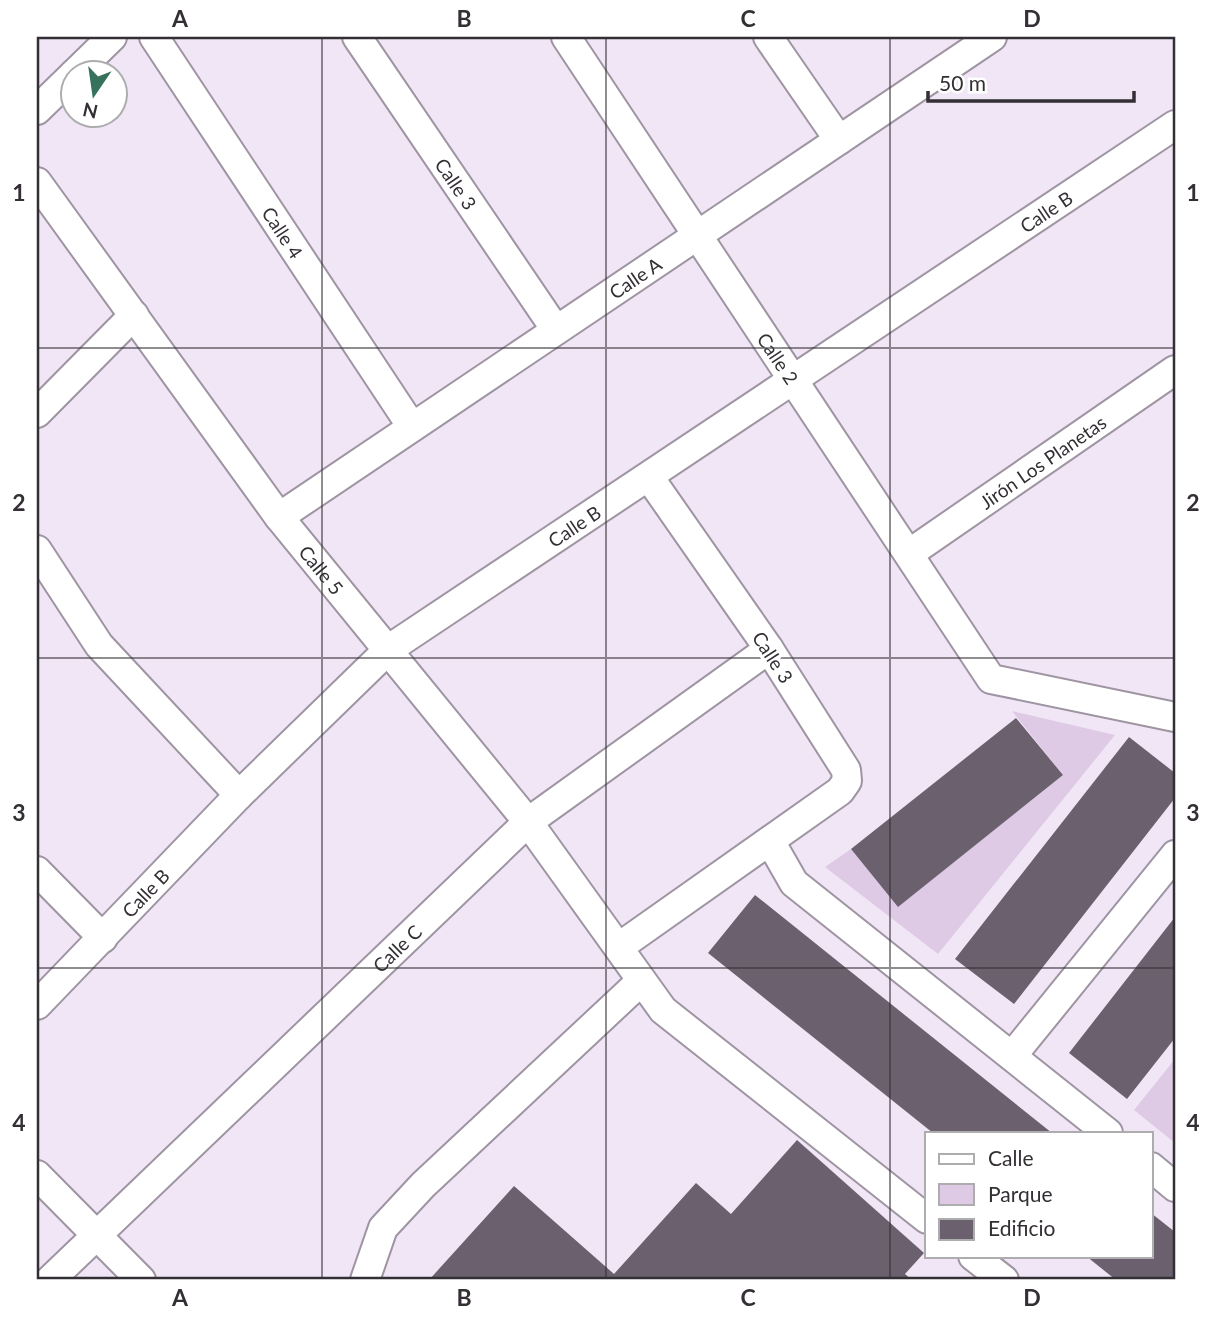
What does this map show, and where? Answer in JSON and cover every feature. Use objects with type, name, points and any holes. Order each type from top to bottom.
[{"type":"street","points":[[88,60],[112,37]]},
{"type":"street","name":"Calle 4","points":[[154,37],[412,427]]},
{"type":"street","name":"Calle 3","points":[[358,37],[556,330]]},
{"type":"street","name":"Calle 2","points":[[566,37],[699,234],[991,679],[1175,717]]},
{"type":"street","points":[[768,37],[839,140]]},
{"type":"street","name":"Calle A","points":[[279,517],[992,37]]},
{"type":"street","points":[[37,110],[60,88]]},
{"type":"street","name":"Calle B","points":[[37,1004],[239,795],[389,649],[796,381],[1175,125]]},
{"type":"street","name":"Calle 5","points":[[37,182],[279,517],[528,822],[619,947],[640,982],[663,1010],[925,1217]]},
{"type":"street","points":[[37,413],[134,314]]},
{"type":"street","name":"Jirón Los Planetas","points":[[910,553],[1175,370]]},
{"type":"street","name":"Calle 3","points":[[649,477],[769,649],[846,770],[846,781],[840,791],[769,841]]},
{"type":"street","points":[[37,550],[99,645],[239,795]]},
{"type":"street","name":"Calle C","points":[[50,1280],[528,822],[769,649]]},
{"type":"street","points":[[619,947],[769,841],[794,883],[1107,1132]]},
{"type":"street","points":[[1012,1056],[1175,855]]},
{"type":"street","points":[[37,871],[103,938]]},
{"type":"street","points":[[365,1280],[383,1228],[423,1185],[640,982]]},
{"type":"street","points":[[1152,1168],[1175,1187]]},
{"type":"street","points":[[37,1175],[141,1280]]},
{"type":"street","points":[[976,1258],[1004,1280]]},
{"type":"green space","points":[[1012,711],[1115,735],[938,954],[825,867],[851,849],[898,906],[1063,775]]},
{"type":"green space","points":[[1175,1059],[1175,1143],[1134,1110]]},
{"type":"building","points":[[1016,718],[1063,775],[898,907],[851,849]]},
{"type":"building","points":[[1129,737],[1175,773],[1175,798],[1014,1004],[955,959]]},
{"type":"building","points":[[755,895],[1051,1132],[932,1132],[708,953]]},
{"type":"building","points":[[1175,917],[1175,1038],[1127,1099],[1069,1053]]},
{"type":"building","points":[[797,1140],[924,1253],[905,1274],[912,1280],[429,1280],[514,1186],[614,1274],[696,1183],[731,1214]]},
{"type":"building","points":[[1152,1214],[1175,1232],[1175,1280],[1116,1280],[1088,1258],[1152,1258]]}]
